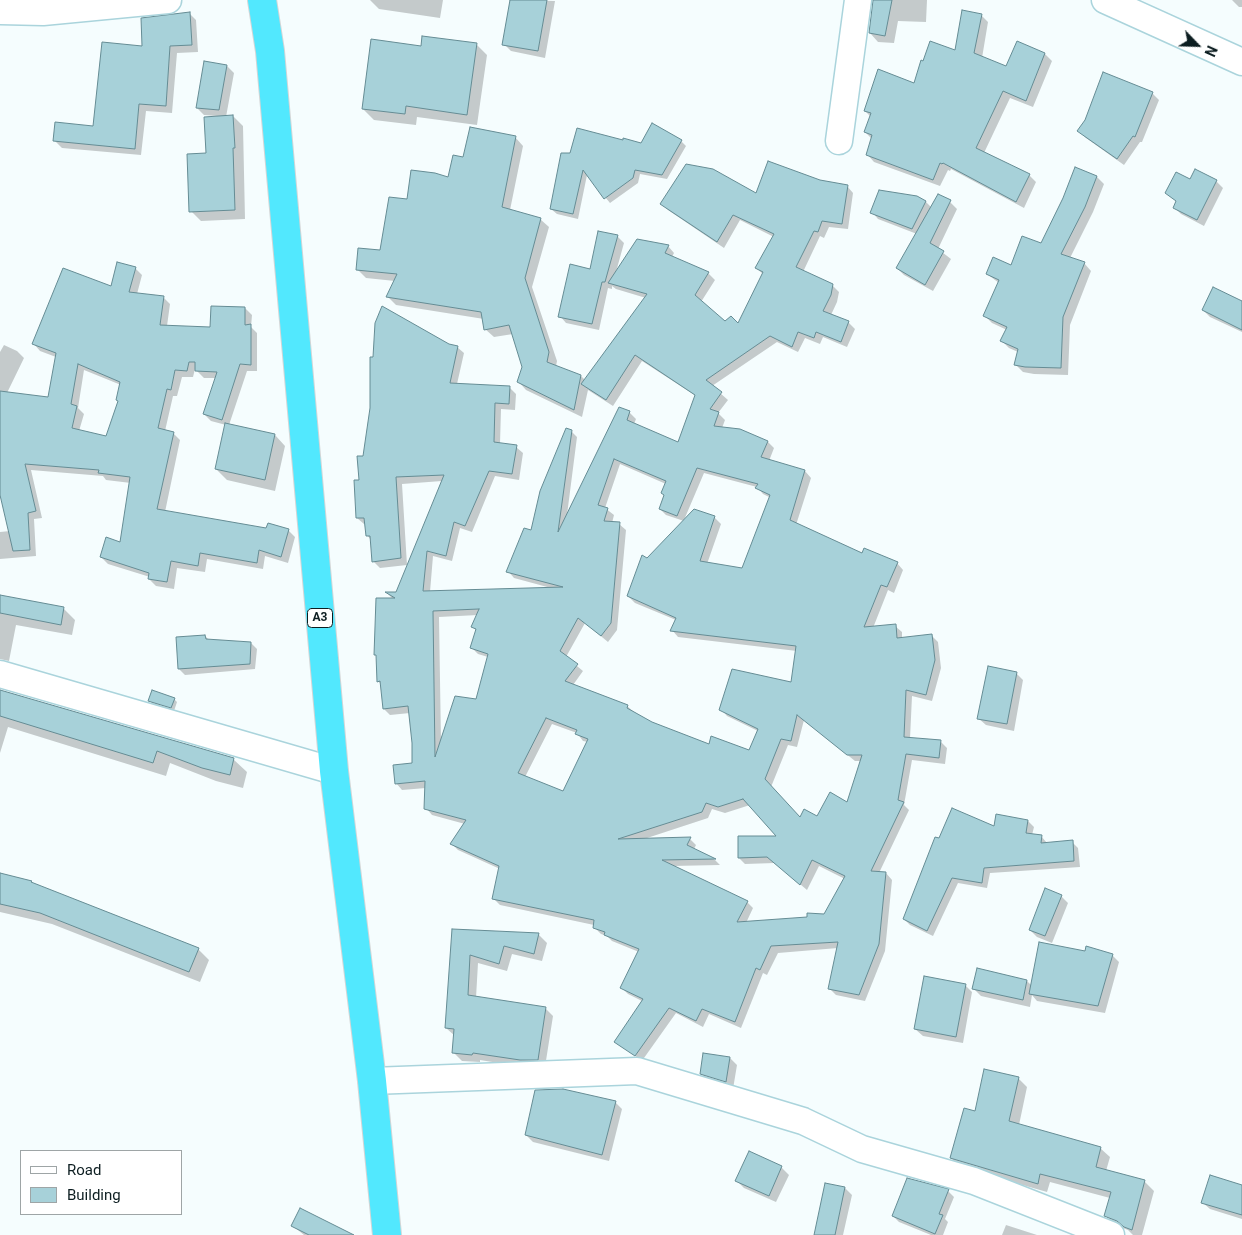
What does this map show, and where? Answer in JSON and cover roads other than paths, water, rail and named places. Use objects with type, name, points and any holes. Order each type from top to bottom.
[{"type":"highway","name":"A3","points":[[262,0],[270,51],[334,771],[372,1081],[387,1235]]},
{"type":"street","points":[[0,11],[43,12],[168,0]]},
{"type":"street","points":[[839,141],[858,0]]},
{"type":"street","points":[[1105,0],[1242,62]]},
{"type":"street","points":[[0,674],[334,771]]},
{"type":"street","points":[[372,1081],[637,1071],[803,1121],[862,1149],[974,1182],[1111,1235]]}]
